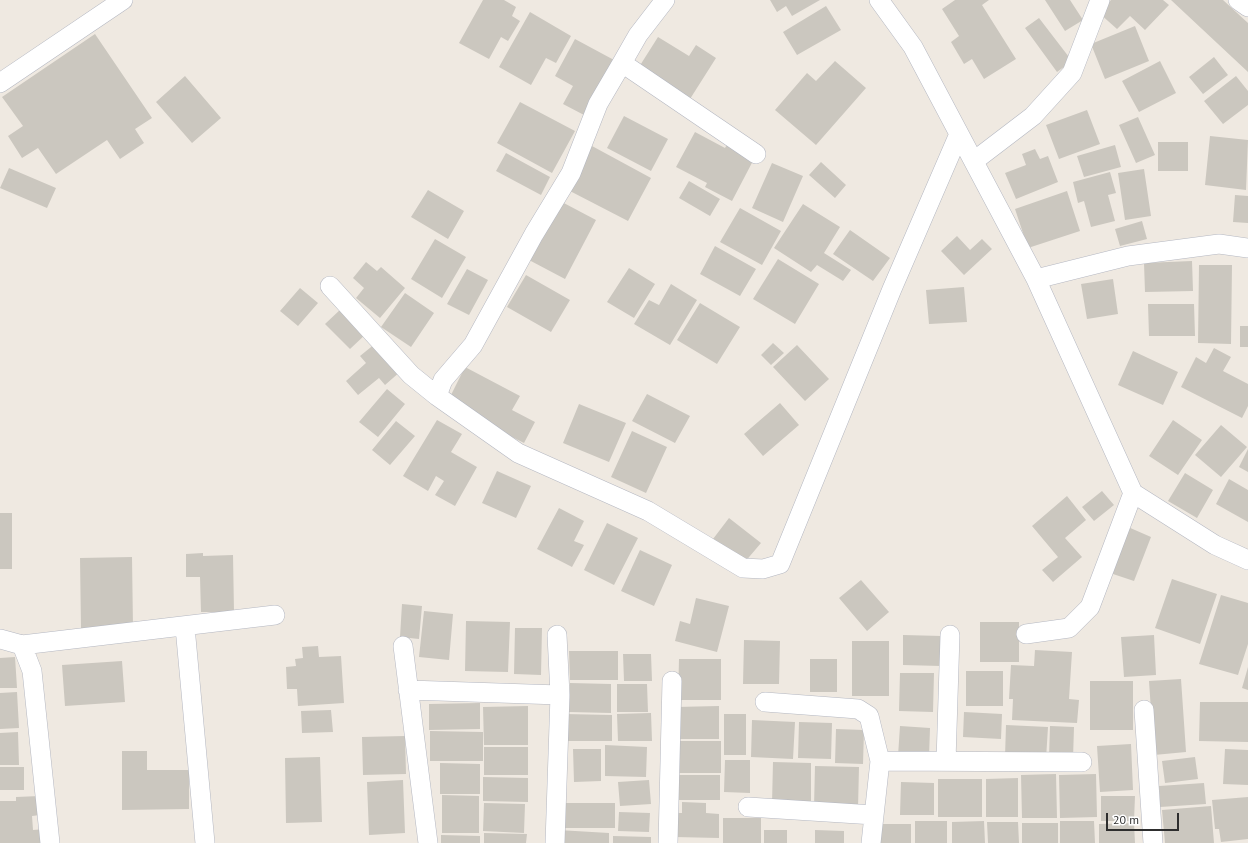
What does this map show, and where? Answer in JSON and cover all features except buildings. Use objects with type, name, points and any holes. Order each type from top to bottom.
[{"type":"street","points":[[0,83],[123,0]]},
{"type":"street","points":[[437,396],[443,380],[473,344],[534,234],[571,173],[598,104],[638,35],[665,0]]},
{"type":"street","points":[[879,0],[913,47],[1036,279],[1133,493],[1215,544],[1247,558]]},
{"type":"street","points":[[974,161],[1033,116],[1072,73],[1100,0]]},
{"type":"street","points":[[1238,0],[1248,7]]},
{"type":"street","points":[[622,63],[756,154]]},
{"type":"street","points":[[330,286],[411,375],[437,396],[518,453],[648,511],[743,568],[763,569],[780,564],[892,289],[959,134]]},
{"type":"street","points":[[1036,279],[1128,256],[1219,244],[1248,248]]},
{"type":"street","points":[[1026,634],[1069,628],[1090,607],[1133,493]]},
{"type":"street","points":[[0,640],[22,645],[185,627],[275,615]]},
{"type":"street","points":[[185,627],[205,843]]},
{"type":"street","points":[[556,843],[560,695],[557,634]]},
{"type":"street","points":[[946,761],[950,635]]},
{"type":"street","points":[[22,645],[32,671],[50,843]]},
{"type":"street","points":[[403,646],[428,843]]},
{"type":"street","points":[[668,843],[672,681]]},
{"type":"street","points":[[408,690],[560,695]]},
{"type":"street","points":[[765,702],[858,709],[869,716],[880,761],[871,843]]},
{"type":"street","points":[[1144,710],[1153,843]]},
{"type":"street","points":[[880,761],[1082,762]]},
{"type":"street","points":[[748,807],[874,815]]}]
